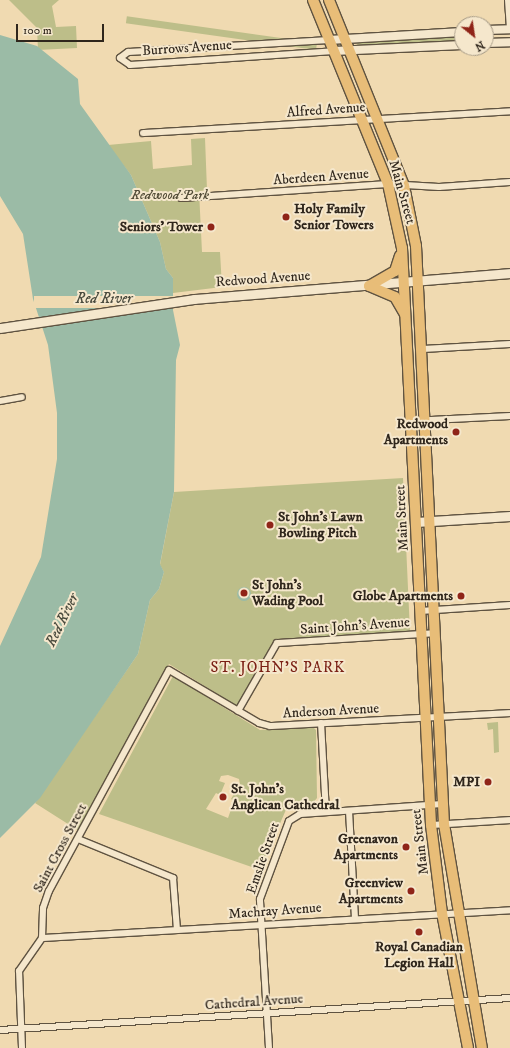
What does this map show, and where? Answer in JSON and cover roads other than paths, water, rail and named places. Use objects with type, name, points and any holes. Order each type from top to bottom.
[{"type":"main road","name":"Main Street","points":[[313,0],[388,184],[402,248],[407,317],[429,805],[442,913],[468,1048]]},
{"type":"main road","name":"Main Street","points":[[329,0],[404,186],[414,230],[419,280],[423,349],[444,824],[482,1048]]},
{"type":"main road","points":[[369,286],[395,271],[402,248]]},
{"type":"main road","name":"Redwood Avenue","points":[[0,328],[194,298],[369,286],[419,280],[510,273]]},
{"type":"main road","points":[[369,286],[395,297],[407,317]]},
{"type":"main road","points":[[416,522],[510,516]]},
{"type":"street","points":[[494,29],[510,27],[508,0]]},
{"type":"street","name":"Burrows Avenue","points":[[454,32],[128,52],[120,58],[130,65],[334,51],[454,45]]},
{"type":"street","points":[[494,43],[510,42]]},
{"type":"street","name":"Alfred Avenue","points":[[143,134],[377,118],[510,111]]},
{"type":"street","name":"Aberdeen Avenue","points":[[181,198],[388,184],[404,186],[510,182]]},
{"type":"street","points":[[423,349],[510,344]]},
{"type":"street","points":[[0,400],[22,397]]},
{"type":"street","points":[[411,421],[510,416]]},
{"type":"street","name":"Saint John's Avenue","points":[[420,611],[510,605]]},
{"type":"street","name":"Saint John's Avenue","points":[[238,711],[278,643],[435,633]]},
{"type":"street","name":"Anderson Avenue","points":[[169,670],[238,711],[270,726],[510,713]]},
{"type":"street","name":"Saint Cross Street","points":[[42,938],[43,908],[49,891],[169,670]]},
{"type":"street","points":[[321,723],[326,812],[349,812],[443,804]]},
{"type":"street","name":"Emslie Street","points":[[268,1048],[260,899],[289,820],[300,814],[326,812]]},
{"type":"street","points":[[349,812],[355,918]]},
{"type":"street","points":[[431,825],[510,820]]},
{"type":"street","points":[[78,839],[173,878],[178,930]]},
{"type":"street","name":"Machray Avenue","points":[[42,938],[355,918],[510,910]]},
{"type":"street","points":[[22,1048],[19,971],[42,938]]},
{"type":"street","name":"Cathedral Avenue","points":[[0,1030],[510,998]]},
{"type":"water","name":"Red River","points":[[0,35],[37,46],[78,79],[80,104],[131,175],[160,242],[166,269],[173,278],[173,310],[180,345],[176,360],[174,492],[160,564],[164,572],[159,589],[150,600],[138,654],[40,798],[0,838],[0,646],[41,557],[57,459],[57,413],[48,345],[33,299],[23,234],[0,196]]},
{"type":"water","name":"St John's Wading Pool","points":[[241,587],[247,587],[251,591],[251,597],[247,601],[241,601],[237,597],[237,591]]},
{"type":"place","name":"Holy Family Senior Towers","points":[[286,217]]},
{"type":"place","name":"Seniors’ Tower","points":[[211,227]]},
{"type":"place","name":"Redwood Apartments","points":[[456,432]]},
{"type":"place","name":"St John's Lawn Bowling Pitch","points":[[270,525]]},
{"type":"place","name":"St John's Wading Pool","points":[[244,593]]},
{"type":"place","name":"Globe Apartments","points":[[461,596]]},
{"type":"place","name":"MPI","points":[[488,782]]},
{"type":"place","name":"St. John’s Anglican Cathedral","points":[[223,797]]},
{"type":"place","name":"Greenavon Apartments","points":[[406,847]]},
{"type":"place","name":"Greenview Apartments","points":[[411,891]]},
{"type":"place","name":"Royal Canadian Legion Hall","points":[[419,932]]},
{"type":"district","name":"ST. JOHN'S PARK","points":[[278,668]]},
{"type":"park label","name":"Redwood Park","points":[[170,195]]}]
